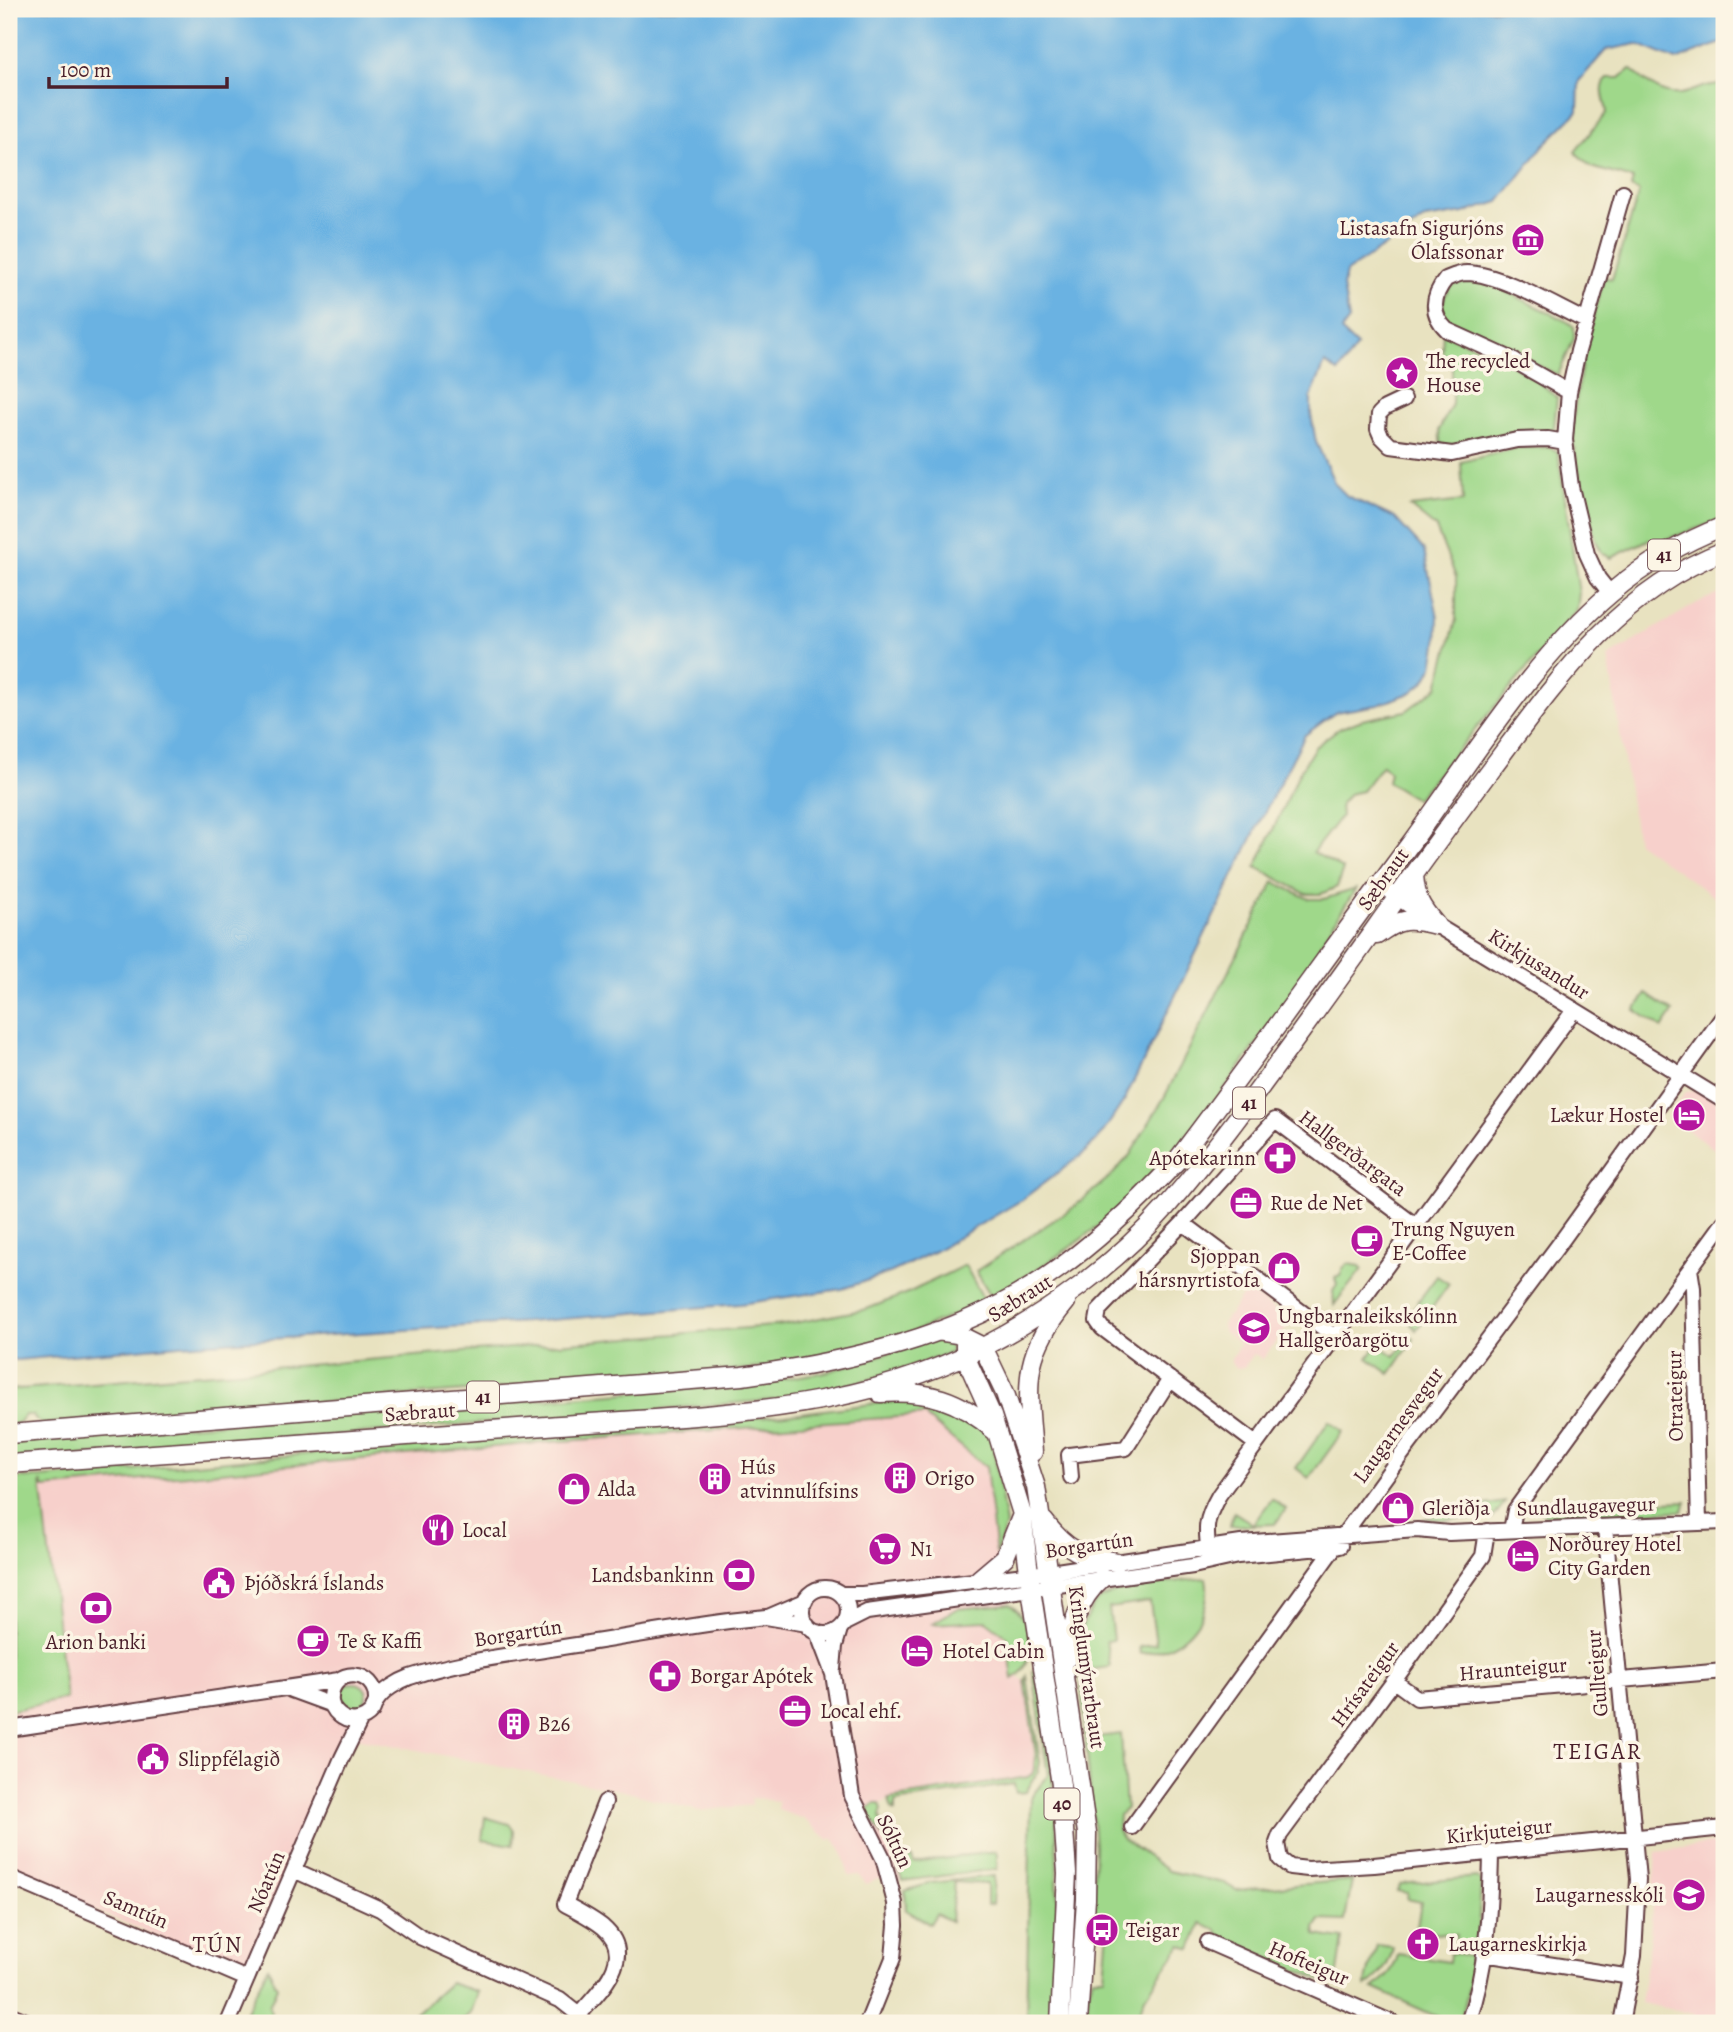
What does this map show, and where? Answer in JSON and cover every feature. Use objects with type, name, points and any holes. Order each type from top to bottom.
[{"type":"main road","name":"Sæbraut","points":[[9,1434],[742,1376],[840,1361],[937,1331],[988,1310],[1047,1277],[1099,1237],[1150,1191],[1175,1163],[1546,660],[1610,593],[1673,549],[1724,526]]},
{"type":"main road","name":"Sæbraut","points":[[983,1347],[1077,1289],[1162,1212],[1252,1098],[1532,715],[1596,636],[1651,589],[1678,572],[1724,551]]},
{"type":"main road","points":[[1414,875],[1420,907],[1436,925]]},
{"type":"main road","points":[[1363,946],[1389,925],[1400,920],[1419,920],[1436,925]]},
{"type":"main road","points":[[1036,1487],[1028,1380],[1033,1354],[1077,1289]]},
{"type":"main road","points":[[966,1347],[975,1323],[988,1310]]},
{"type":"main road","points":[[937,1331],[948,1331],[966,1347],[983,1347]]},
{"type":"main road","name":"Sæbraut","points":[[9,1464],[798,1405],[856,1394],[908,1378],[966,1347]]},
{"type":"main road","name":"Kringlumýrarbraut","points":[[966,1347],[998,1434],[1065,1675],[1081,1780],[1088,1863],[1079,2023]]},
{"type":"main road","name":"Kringlumýrarbraut","points":[[983,1347],[1005,1393],[1036,1487],[1041,1517],[1041,1582],[1067,1873],[1060,2023]]},
{"type":"main road","points":[[856,1394],[895,1392],[941,1397],[981,1419],[998,1434]]},
{"type":"main road","points":[[979,1579],[1005,1557],[1022,1514]]},
{"type":"main road","points":[[1041,1517],[1057,1539],[1074,1552],[1117,1562]]},
{"type":"main road","points":[[1065,1675],[1072,1632],[1082,1598],[1102,1578]]},
{"type":"main road","points":[[1041,1582],[1065,1747],[1081,1780]]},
{"type":"street","points":[[1610,593],[1598,578],[1587,554],[1565,442],[1569,392],[1586,321],[1623,193]]},
{"type":"street","points":[[1569,392],[1502,354],[1447,330],[1439,323],[1435,314],[1434,298],[1446,279],[1456,274],[1473,274],[1494,279],[1586,321]]},
{"type":"street","points":[[1404,400],[1385,408],[1379,414],[1378,429],[1391,446],[1452,454],[1517,440],[1548,439],[1565,442]]},
{"type":"street","name":"Kirkjusandur","points":[[1383,880],[1386,889],[1436,925],[1724,1101]]},
{"type":"street","name":"Hallgerðargata","points":[[1209,1555],[1206,1525],[1219,1495],[1574,1010]]},
{"type":"street","name":"Laugarnesvegur","points":[[1132,1827],[1724,1015]]},
{"type":"street","name":"Hallgerðargata","points":[[1256,1444],[1102,1328],[1097,1317],[1099,1310],[1183,1223],[1275,1120],[1416,1226]]},
{"type":"street","points":[[1511,1530],[1515,1510],[1724,1222]]},
{"type":"street","points":[[1183,1223],[1335,1337]]},
{"type":"street","name":"Otrateigur","points":[[1690,1269],[1693,1288],[1699,1523]]},
{"type":"street","points":[[1071,1477],[1069,1455],[1126,1448],[1170,1379]]},
{"type":"street","points":[[1368,1501],[1369,1520],[1380,1533]]},
{"type":"street","name":"Sundlaugavegur","points":[[1339,1542],[1487,1531],[1724,1522]]},
{"type":"street","name":"Gullteigur","points":[[1605,1527],[1635,1838],[1638,1904],[1631,1977],[1621,2023]]},
{"type":"street","name":"Sundlaugavegur","points":[[1339,1542],[1380,1533],[1433,1530],[1449,1533]]},
{"type":"street","name":"Hrísateigur","points":[[1280,1859],[1277,1843],[1280,1835],[1483,1556],[1487,1531]]},
{"type":"street","name":"Borgartún","points":[[9,1730],[339,1681],[352,1675],[367,1679],[403,1679],[475,1661],[701,1625],[766,1618],[805,1601],[811,1593],[823,1588],[841,1594],[862,1594],[979,1579],[1041,1582],[1102,1578],[1304,1537],[1339,1542]]},
{"type":"street","name":"Borgartún","points":[[766,1618],[829,1634],[867,1612],[1041,1582],[1117,1562],[1209,1555]]},
{"type":"street","points":[[841,1594],[848,1608],[843,1626]]},
{"type":"street","points":[[805,1601],[803,1613],[812,1628]]},
{"type":"street","name":"Sóltún","points":[[843,1626],[835,1646],[833,1674],[852,1796],[883,1858],[895,1903],[897,1925],[893,1958],[867,2023]]},
{"type":"street","name":"Sóltún","points":[[812,1628],[833,1674]]},
{"type":"street","name":"Hraunteigur","points":[[1394,1681],[1417,1698],[1724,1671]]},
{"type":"street","points":[[367,1679],[373,1687],[376,1702]]},
{"type":"street","name":"Borgartún","points":[[289,1689],[352,1721],[361,1719],[373,1710],[376,1702],[403,1679]]},
{"type":"street","points":[[336,1711],[332,1689],[339,1681]]},
{"type":"street","name":"Nóatún","points":[[336,1711],[342,1758]]},
{"type":"street","name":"Nóatún","points":[[228,2023],[361,1719]]},
{"type":"street","points":[[294,1870],[380,1909],[420,1937],[560,2000],[582,2019],[614,1972],[617,1959],[615,1945],[605,1929],[565,1903],[605,1802]]},
{"type":"street","name":"Kirkjuteigur","points":[[1280,1859],[1290,1867],[1308,1869],[1490,1854],[1724,1828]]},
{"type":"street","points":[[1468,2023],[1485,1954],[1489,1924],[1490,1854]]},
{"type":"street","name":"Samtún","points":[[9,1878],[247,1979]]},
{"type":"street","name":"Hofteigur","points":[[1208,1942],[1393,2023]]},
{"type":"street","points":[[1485,1954],[1631,1977]]},
{"type":"street","points":[[9,2014],[31,2023]]},
{"type":"shaded area","points":[[1724,591],[1724,904],[1637,842],[1608,657],[1697,603]]},
{"type":"shaded area","points":[[1699,1090],[1724,1105],[1724,1156],[1668,1116],[1686,1092]]},
{"type":"shaded area","name":"Ungbarnaleikskólinn Hallgerðargötu","points":[[1247,1290],[1291,1322],[1262,1360],[1254,1354],[1244,1367],[1237,1368],[1231,1363],[1231,1359],[1240,1344],[1223,1331],[1222,1324]]},
{"type":"shaded area","points":[[927,1415],[927,1418],[986,1467],[996,1555],[1009,1604],[956,1609],[933,1624],[985,1620],[1007,1637],[1013,1678],[1018,1677],[1025,1681],[1035,1765],[1033,1773],[1028,1777],[890,1799],[867,1810],[892,1851],[902,1881],[878,1879],[866,1884],[859,1875],[849,1876],[841,1848],[832,1838],[829,1840],[804,1819],[778,1810],[778,1801],[751,1798],[752,1805],[699,1811],[624,1791],[346,1736],[243,1972],[9,1875],[9,1711],[66,1699],[40,1478],[44,1488],[549,1442]]},
{"type":"shaded area","name":"Laugarnesskóli","points":[[1724,1842],[1724,2023],[1693,2023],[1694,2014],[1640,2003],[1650,1938],[1656,1852]]},
{"type":"green space","points":[[1630,69],[1656,88],[1670,94],[1724,84],[1724,519],[1664,540],[1648,540],[1611,558],[1602,553],[1597,543],[1583,498],[1571,431],[1583,357],[1604,277],[1612,279],[1639,192],[1631,188],[1633,179],[1591,167],[1575,152],[1607,112],[1603,94],[1605,82],[1608,78],[1620,78]]},
{"type":"green space","points":[[1473,281],[1495,286],[1574,327],[1574,339],[1558,375],[1443,319],[1443,301],[1452,285]]},
{"type":"green space","points":[[1443,333],[1504,360],[1545,387],[1557,398],[1554,428],[1549,433],[1506,434],[1441,447],[1439,430],[1452,404],[1452,367],[1442,351]]},
{"type":"green space","points":[[1550,447],[1558,452],[1579,593],[1577,610],[1416,799],[1388,782],[1390,772],[1382,765],[1362,791],[1349,794],[1340,805],[1341,816],[1313,852],[1343,869],[1337,887],[1321,894],[1306,894],[1256,867],[1299,773],[1315,747],[1338,729],[1362,720],[1406,711],[1438,687],[1456,620],[1456,577],[1436,528],[1410,507],[1463,501],[1461,462],[1516,448]]},
{"type":"green space","points":[[1274,882],[1309,899],[1324,899],[1356,889],[1321,943],[1307,974],[1210,1107],[1158,1170],[1098,1226],[992,1298],[976,1271],[1074,1207],[1113,1174],[1130,1155],[1165,1096]]},
{"type":"green space","points":[[1646,994],[1673,1012],[1662,1028],[1635,1010]]},
{"type":"green space","points":[[1348,1264],[1360,1266],[1362,1269],[1334,1305],[1333,1291],[1337,1285],[1335,1278],[1340,1276]]},
{"type":"green space","points":[[965,1265],[983,1298],[980,1304],[904,1336],[785,1366],[43,1424],[33,1415],[25,1415],[20,1422],[9,1427],[9,1390],[784,1325],[867,1309],[908,1293]]},
{"type":"green space","points":[[1437,1276],[1449,1284],[1416,1330],[1406,1318]]},
{"type":"green space","points":[[1410,1336],[1414,1339],[1390,1374],[1368,1358],[1378,1344],[1395,1356]]},
{"type":"green space","points":[[932,1339],[947,1339],[952,1352],[869,1379],[785,1399],[9,1461],[9,1439],[759,1383],[830,1371]]},
{"type":"green space","points":[[910,1399],[943,1405],[991,1433],[1006,1525],[996,1555],[986,1467],[926,1415],[549,1442],[44,1488],[41,1482],[66,1699],[9,1711],[9,1478],[40,1478],[473,1439],[785,1415]]},
{"type":"green space","points":[[1329,1421],[1343,1431],[1309,1478],[1296,1468]]},
{"type":"green space","points":[[1540,1498],[1559,1504],[1594,1505],[1686,1501],[1683,1511],[1545,1515],[1537,1507]]},
{"type":"green space","points":[[1272,1499],[1286,1509],[1275,1524],[1229,1526],[1234,1512],[1253,1524]]},
{"type":"green space","points":[[1505,1502],[1493,1518],[1422,1520],[1446,1511]]},
{"type":"green space","points":[[1206,1578],[1205,1607],[1199,1619],[1181,1640],[1169,1647],[1140,1653],[1139,1647],[1156,1644],[1150,1602],[1109,1608],[1113,1640],[1106,1641],[1110,1667],[1087,1670],[1096,1737],[1121,1734],[1126,1808],[1119,1815],[1118,1830],[1122,1838],[1168,1871],[1224,1883],[1236,1890],[1352,1880],[1345,1921],[1320,1920],[1315,1928],[1316,1935],[1343,1939],[1336,1985],[1242,1950],[1221,1939],[1216,1929],[1201,1923],[1191,1949],[1181,1945],[1145,1997],[1135,2023],[1086,2023],[1088,1994],[1093,1977],[1104,1977],[1108,1928],[1097,1927],[1093,1909],[1095,1846],[1077,1638],[1092,1608],[1107,1595],[1150,1585]]},
{"type":"green space","points":[[1009,1604],[1024,1619],[1030,1641],[1027,1663],[1013,1679],[1007,1637],[986,1621],[931,1624],[956,1609]]},
{"type":"green space","points":[[1038,1669],[1056,1806],[1058,1927],[1054,2007],[1050,2023],[1026,2023],[1031,1798],[1048,1775],[1033,1671]]},
{"type":"green space","points":[[1027,1676],[1040,1762],[1038,1772],[1026,1792],[1016,1793],[1014,1784],[895,1802],[895,1811],[892,1809],[889,1799],[1028,1777],[1033,1773],[1036,1756],[1025,1681]]},
{"type":"green space","points":[[354,1683],[363,1687],[367,1696],[363,1705],[354,1709],[345,1705],[341,1696],[345,1687]]},
{"type":"green space","points":[[880,1804],[882,1810],[880,1816],[883,1832],[893,1833],[897,1856],[912,1858],[914,1863],[997,1851],[997,1869],[902,1881],[892,1851],[866,1810]]},
{"type":"green space","points":[[485,1817],[509,1824],[514,1831],[513,1845],[482,1840]]},
{"type":"green space","points":[[994,1876],[992,1904],[987,1905],[987,1884],[954,1882],[951,1921],[936,1914],[930,1924],[906,1910],[905,1891],[931,1883]]},
{"type":"green space","points":[[1477,1877],[1481,1882],[1477,1949],[1455,1945],[1456,1935],[1416,1932],[1421,1902],[1407,1899],[1408,1893],[1397,1891],[1401,1884]]},
{"type":"green space","points":[[1377,1945],[1393,1947],[1392,1953],[1384,1969],[1366,1986],[1368,1971]]},
{"type":"green space","points":[[1450,1953],[1476,1956],[1464,2008],[1457,2023],[1451,2023],[1373,1988],[1392,1969],[1398,1954],[1449,1962]]},
{"type":"green space","points":[[268,1967],[277,1987],[269,2006],[274,2023],[240,2023]]},
{"type":"green space","points":[[450,1983],[478,1992],[471,2013],[461,2023],[405,2023]]},
{"type":"water","points":[[9,9],[1724,9],[1724,42],[1676,60],[1637,44],[1606,50],[1579,81],[1578,111],[1544,145],[1499,202],[1464,213],[1425,219],[1346,272],[1343,286],[1349,320],[1341,331],[1357,346],[1338,372],[1325,363],[1311,397],[1316,442],[1335,484],[1347,496],[1395,518],[1424,550],[1438,617],[1433,666],[1424,682],[1410,693],[1378,705],[1336,712],[1305,735],[1263,815],[1125,1099],[1102,1134],[1084,1153],[1020,1201],[935,1251],[892,1272],[842,1289],[740,1304],[528,1322],[180,1345],[17,1360],[9,1359]]},
{"type":"place","name":"Listasafn Sigurjóns Ólafssonar","points":[[1528,240]]},
{"type":"place","name":"The recycled House","points":[[1402,373]]},
{"type":"place","name":"Lækur Hostel","points":[[1689,1115]]},
{"type":"place","name":"Apótekarinn","points":[[1280,1158]]},
{"type":"place","name":"Rue de Net","points":[[1246,1203]]},
{"type":"place","name":"Trung Nguyen E-Coffee","points":[[1367,1241]]},
{"type":"place","name":"Sjoppan hársnyrtistofa","points":[[1284,1268]]},
{"type":"place","name":"Ungbarnaleikskólinn Hallgerðargötu","points":[[1254,1328]]},
{"type":"place","name":"Origo","points":[[900,1478]]},
{"type":"place","name":"Hús atvinnulífsins","points":[[715,1479]]},
{"type":"place","name":"Alda","points":[[574,1489]]},
{"type":"place","name":"Gleriðja","points":[[1398,1508]]},
{"type":"place","name":"Local","points":[[438,1530]]},
{"type":"place","name":"N1","points":[[885,1549]]},
{"type":"place","name":"Norðurey Hotel City Garden","points":[[1523,1556]]},
{"type":"place","name":"Landsbankinn","points":[[739,1575]]},
{"type":"place","name":"Þjóðskrá Íslands","points":[[219,1583]]},
{"type":"place","name":"Arion banki","points":[[96,1608]]},
{"type":"place","name":"Te & Kaffi","points":[[313,1641]]},
{"type":"place","name":"Hotel Cabin","points":[[917,1651]]},
{"type":"place","name":"Borgar Apótek","points":[[665,1676]]},
{"type":"place","name":"Local ehf.","points":[[795,1711]]},
{"type":"place","name":"B26","points":[[514,1724]]},
{"type":"place","name":"Slippfélagið","points":[[153,1759]]},
{"type":"place","name":"Laugarnesskóli","points":[[1689,1895]]},
{"type":"place","name":"Teigar","points":[[1102,1930]]},
{"type":"place","name":"Laugarneskirkja","points":[[1423,1944]]},
{"type":"district","name":"TEIGAR","points":[[1598,1751]]},
{"type":"district","name":"TÚN","points":[[218,1944]]}]
